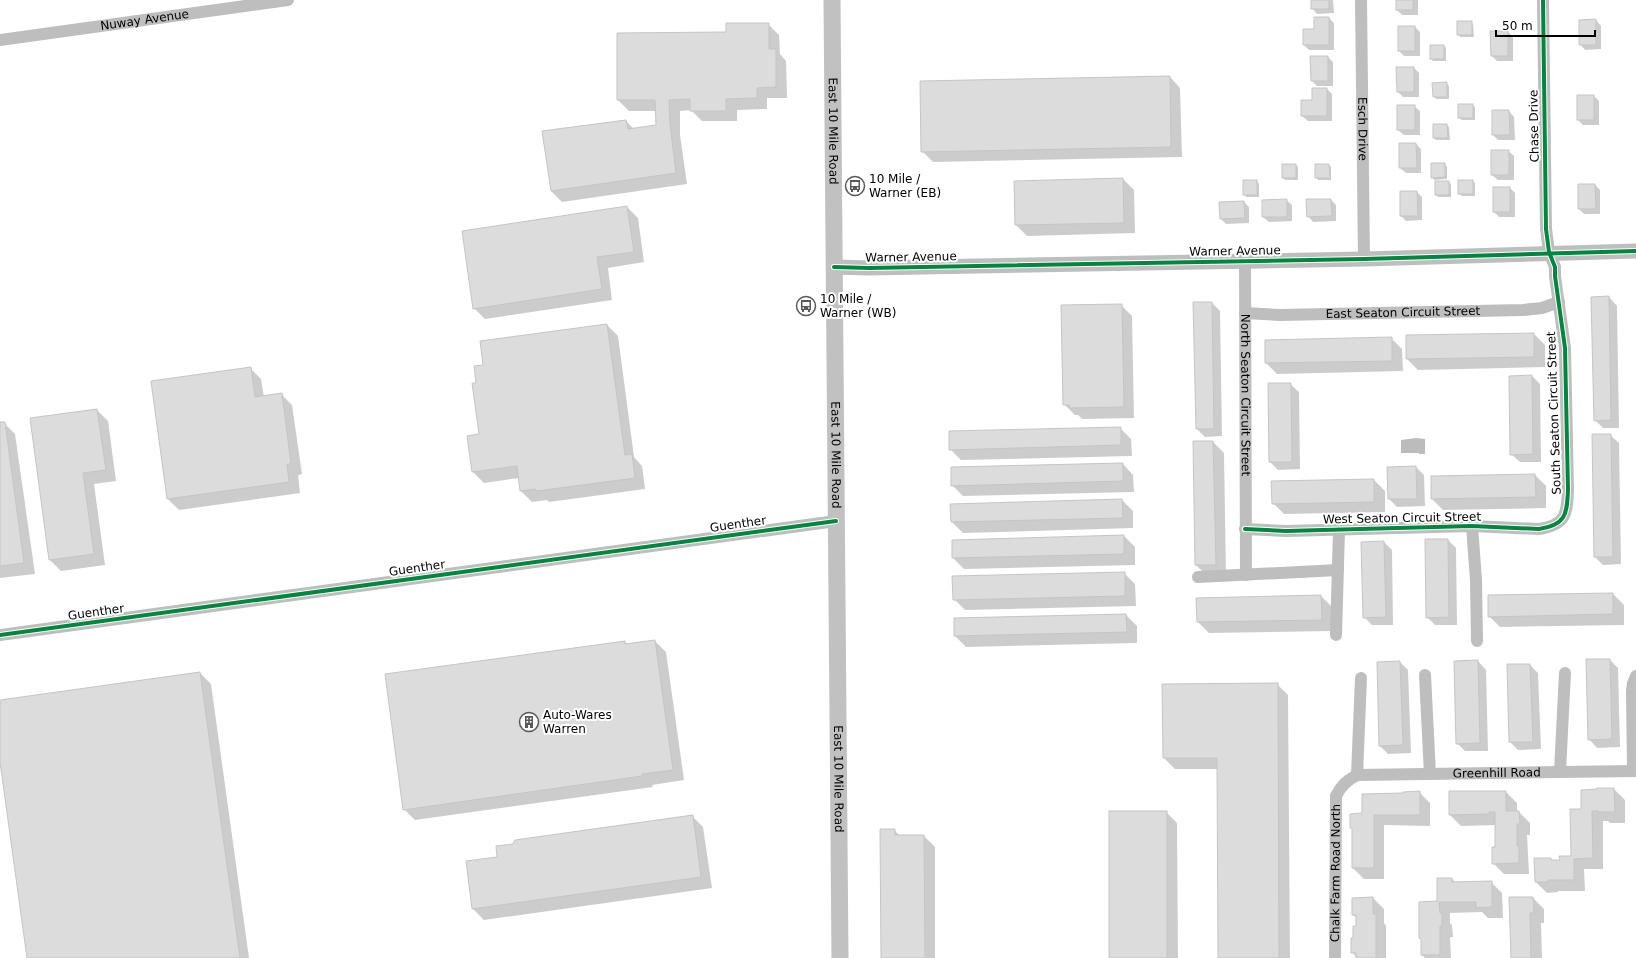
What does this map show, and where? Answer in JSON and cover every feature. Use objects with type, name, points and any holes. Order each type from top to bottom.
[{"type":"main road","name":"East 10 Mile Road","points":[[832,0],[840,958]]},
{"type":"street","name":"Nuway Avenue","points":[[0,40],[288,0]]},
{"type":"street","name":"Esch Drive","points":[[1361,0],[1364,259]]},
{"type":"street","name":"Chase Drive","points":[[1543,0],[1546,229],[1549,252]]},
{"type":"street","name":"Warner Avenue","points":[[834,267],[877,268],[1364,259],[1636,250]]},
{"type":"street","name":"South Seaton Circuit Street","points":[[1549,252],[1555,267],[1558,302],[1565,348],[1568,490],[1567,505],[1564,517],[1559,523]]},
{"type":"street","name":"North Seaton Circuit Street","points":[[1245,261],[1246,574]]},
{"type":"street","name":"East Seaton Circuit Street","points":[[1245,312],[1280,315],[1523,310],[1542,308],[1558,302]]},
{"type":"street","name":"Guenther","points":[[0,635],[836,521]]},
{"type":"street","name":"West Seaton Circuit Street","points":[[1245,529],[1286,531],[1472,526],[1539,528],[1550,527],[1559,523]]},
{"type":"street","points":[[1472,526],[1476,580],[1476,641]]},
{"type":"street","points":[[1336,634],[1339,530]]},
{"type":"street","points":[[1198,577],[1338,570]]},
{"type":"street","points":[[1560,772],[1565,673]]},
{"type":"street","points":[[1425,675],[1430,774]]},
{"type":"street","points":[[1635,771],[1632,691],[1633,682],[1636,676]]},
{"type":"street","points":[[1357,775],[1361,678]]},
{"type":"street","name":"Greenhill Road","points":[[1357,775],[1635,771]]},
{"type":"street","name":"Chalk Farm Road North","points":[[1336,958],[1336,796],[1341,786],[1357,775]]},
{"type":"shaded area","points":[[1416,438],[1425,439],[1425,454],[1401,453],[1401,440]]},
{"type":"building","points":[[1311,0],[1329,0],[1329,9],[1311,9]]},
{"type":"building","points":[[1396,0],[1413,0],[1413,10],[1396,10]]},
{"type":"building","points":[[1314,17],[1329,17],[1329,45],[1303,45],[1303,29],[1314,29]]},
{"type":"building","points":[[1596,19],[1596,45],[1579,45],[1579,20]]},
{"type":"building","points":[[1457,21],[1472,21],[1472,35],[1457,35]]},
{"type":"building","points":[[726,23],[769,23],[769,49],[776,49],[776,87],[757,88],[757,98],[726,99],[726,111],[690,111],[690,99],[669,100],[670,124],[676,173],[551,191],[542,131],[626,120],[628,129],[656,125],[655,100],[617,100],[617,33],[726,32]]},
{"type":"building","points":[[1398,26],[1415,26],[1415,51],[1398,51]]},
{"type":"building","points":[[1490,31],[1508,31],[1508,56],[1491,56]]},
{"type":"building","points":[[1430,45],[1444,45],[1444,59],[1430,59]]},
{"type":"building","points":[[1310,56],[1328,56],[1328,81],[1311,81]]},
{"type":"building","points":[[1396,67],[1414,67],[1414,92],[1397,92]]},
{"type":"building","points":[[1170,76],[1171,147],[921,152],[920,81]]},
{"type":"building","points":[[1447,82],[1447,97],[1433,97],[1432,83]]},
{"type":"building","points":[[1312,88],[1327,88],[1327,116],[1301,116],[1301,100],[1312,100]]},
{"type":"building","points":[[1577,95],[1594,95],[1594,120],[1577,120]]},
{"type":"building","points":[[1458,104],[1473,104],[1473,118],[1458,118]]},
{"type":"building","points":[[1397,105],[1415,105],[1415,130],[1397,130]]},
{"type":"building","points":[[1492,110],[1509,110],[1510,135],[1492,135]]},
{"type":"building","points":[[1433,124],[1447,124],[1448,138],[1433,138]]},
{"type":"building","points":[[1399,143],[1416,143],[1417,168],[1399,168]]},
{"type":"building","points":[[1491,150],[1509,150],[1509,175],[1491,175]]},
{"type":"building","points":[[1431,163],[1445,163],[1445,177],[1431,178]]},
{"type":"building","points":[[1282,164],[1296,164],[1296,178],[1282,178]]},
{"type":"building","points":[[1315,164],[1329,164],[1330,178],[1315,178]]},
{"type":"building","points":[[1123,178],[1124,223],[1015,225],[1014,181]]},
{"type":"building","points":[[1243,180],[1257,180],[1257,195],[1243,195]]},
{"type":"building","points":[[1458,180],[1473,180],[1473,194],[1458,194]]},
{"type":"building","points":[[1435,181],[1449,181],[1449,195],[1435,195]]},
{"type":"building","points":[[1578,184],[1595,184],[1596,209],[1578,209]]},
{"type":"building","points":[[1493,187],[1510,187],[1510,212],[1493,212]]},
{"type":"building","points":[[1400,191],[1417,191],[1418,216],[1400,216]]},
{"type":"building","points":[[1287,199],[1287,217],[1262,217],[1262,200]]},
{"type":"building","points":[[1306,199],[1331,199],[1332,216],[1307,217]]},
{"type":"building","points":[[1244,201],[1245,218],[1220,219],[1219,202]]},
{"type":"building","points":[[627,206],[634,252],[597,257],[602,289],[473,309],[462,231]]},
{"type":"building","points":[[1609,296],[1611,420],[1594,421],[1591,297]]},
{"type":"building","points":[[1193,302],[1212,302],[1214,429],[1196,429]]},
{"type":"building","points":[[1122,304],[1124,407],[1070,408],[1069,405],[1063,405],[1061,305]]},
{"type":"building","points":[[607,324],[625,455],[632,454],[635,478],[537,491],[535,489],[520,491],[517,466],[472,472],[467,436],[479,434],[472,383],[476,383],[474,366],[483,365],[480,341]]},
{"type":"building","points":[[1534,333],[1534,357],[1406,359],[1406,335]]},
{"type":"building","points":[[1392,337],[1392,361],[1265,363],[1265,340]]},
{"type":"building","points":[[251,367],[255,397],[282,393],[291,464],[287,464],[289,482],[167,499],[151,381]]},
{"type":"building","points":[[1532,375],[1533,454],[1510,455],[1509,376]]},
{"type":"building","points":[[1268,383],[1291,383],[1292,462],[1269,462]]},
{"type":"building","points":[[97,409],[106,470],[83,473],[94,554],[49,560],[30,418]]},
{"type":"building","points":[[0,422],[5,422],[24,563],[0,566]]},
{"type":"building","points":[[1121,427],[1121,445],[949,450],[949,431]]},
{"type":"building","points":[[1592,434],[1611,434],[1613,557],[1594,557]]},
{"type":"building","points":[[1193,441],[1213,441],[1216,565],[1195,565]]},
{"type":"building","points":[[1123,463],[1123,481],[951,486],[951,467]]},
{"type":"building","points":[[1416,466],[1417,499],[1388,499],[1387,467]]},
{"type":"building","points":[[1535,474],[1536,497],[1431,499],[1431,476]]},
{"type":"building","points":[[1374,479],[1374,502],[1272,504],[1271,481]]},
{"type":"building","points":[[1122,499],[1123,518],[951,522],[950,504]]},
{"type":"building","points":[[1124,535],[1124,554],[952,558],[952,540]]},
{"type":"building","points":[[1425,539],[1448,539],[1449,617],[1426,618]]},
{"type":"building","points":[[1384,541],[1386,617],[1363,618],[1361,542]]},
{"type":"building","points":[[1125,572],[1125,596],[953,600],[952,576]]},
{"type":"building","points":[[1613,593],[1613,614],[1488,617],[1488,595]]},
{"type":"building","points":[[1321,595],[1322,620],[1197,622],[1196,598]]},
{"type":"building","points":[[1126,614],[1127,632],[954,636],[954,618]]},
{"type":"building","name":"Auto-Wares Warren","points":[[655,640],[673,770],[642,774],[642,776],[403,810],[385,674],[625,641],[625,644]]},
{"type":"building","points":[[1586,659],[1610,659],[1612,739],[1588,740]]},
{"type":"building","points":[[1478,660],[1480,743],[1456,744],[1454,661]]},
{"type":"building","points":[[1400,661],[1403,745],[1379,746],[1377,662]]},
{"type":"building","points":[[1507,664],[1530,664],[1533,742],[1509,742]]},
{"type":"building","points":[[200,672],[240,958],[27,958],[0,762],[0,700]]},
{"type":"building","points":[[1278,683],[1279,958],[1218,958],[1217,758],[1163,758],[1162,684]]},
{"type":"building","points":[[1614,788],[1615,812],[1592,811],[1593,858],[1574,859],[1574,880],[1548,880],[1548,882],[1535,882],[1534,858],[1551,858],[1551,860],[1560,860],[1559,856],[1571,856],[1570,809],[1581,809],[1581,790]]},
{"type":"building","points":[[1420,791],[1420,815],[1374,815],[1374,868],[1352,868],[1352,828],[1350,828],[1350,814],[1362,813],[1362,794]]},
{"type":"building","points":[[1449,791],[1506,791],[1506,811],[1519,811],[1520,824],[1517,824],[1517,846],[1519,846],[1519,863],[1492,864],[1492,847],[1495,847],[1495,812],[1489,812],[1489,814],[1449,815]]},
{"type":"building","points":[[1109,811],[1167,811],[1167,958],[1109,958]]},
{"type":"building","points":[[693,815],[701,877],[472,909],[466,861],[497,857],[496,846],[513,844],[515,840]]},
{"type":"building","points":[[880,829],[895,829],[895,835],[924,835],[925,958],[881,958]]},
{"type":"building","points":[[1437,878],[1452,878],[1452,882],[1492,881],[1492,907],[1476,908],[1476,902],[1439,902],[1440,913],[1442,913],[1442,926],[1440,926],[1440,955],[1421,955],[1421,939],[1419,938],[1419,902],[1437,901]]},
{"type":"building","points":[[1373,897],[1373,914],[1376,914],[1376,958],[1356,958],[1356,953],[1351,953],[1353,926],[1356,926],[1356,915],[1352,915],[1352,898]]},
{"type":"building","points":[[1509,897],[1533,897],[1534,913],[1530,913],[1531,958],[1511,958]]},
{"type":"cycle path","points":[[1245,529],[1286,531],[1472,526],[1539,529],[1555,525],[1560,521],[1566,512],[1568,490],[1565,348],[1555,267],[1549,252],[1546,229],[1543,0]]},
{"type":"cycle path","points":[[834,267],[869,268],[1364,259],[1636,251]]},
{"type":"cycle path","points":[[0,635],[836,521]]},
{"type":"place","name":"10 Mile / Warner (EB)","points":[[855,186]]},
{"type":"place","name":"10 Mile / Warner (WB)","points":[[806,306]]},
{"type":"place","name":"Auto-Wares Warren","points":[[529,722]]}]
